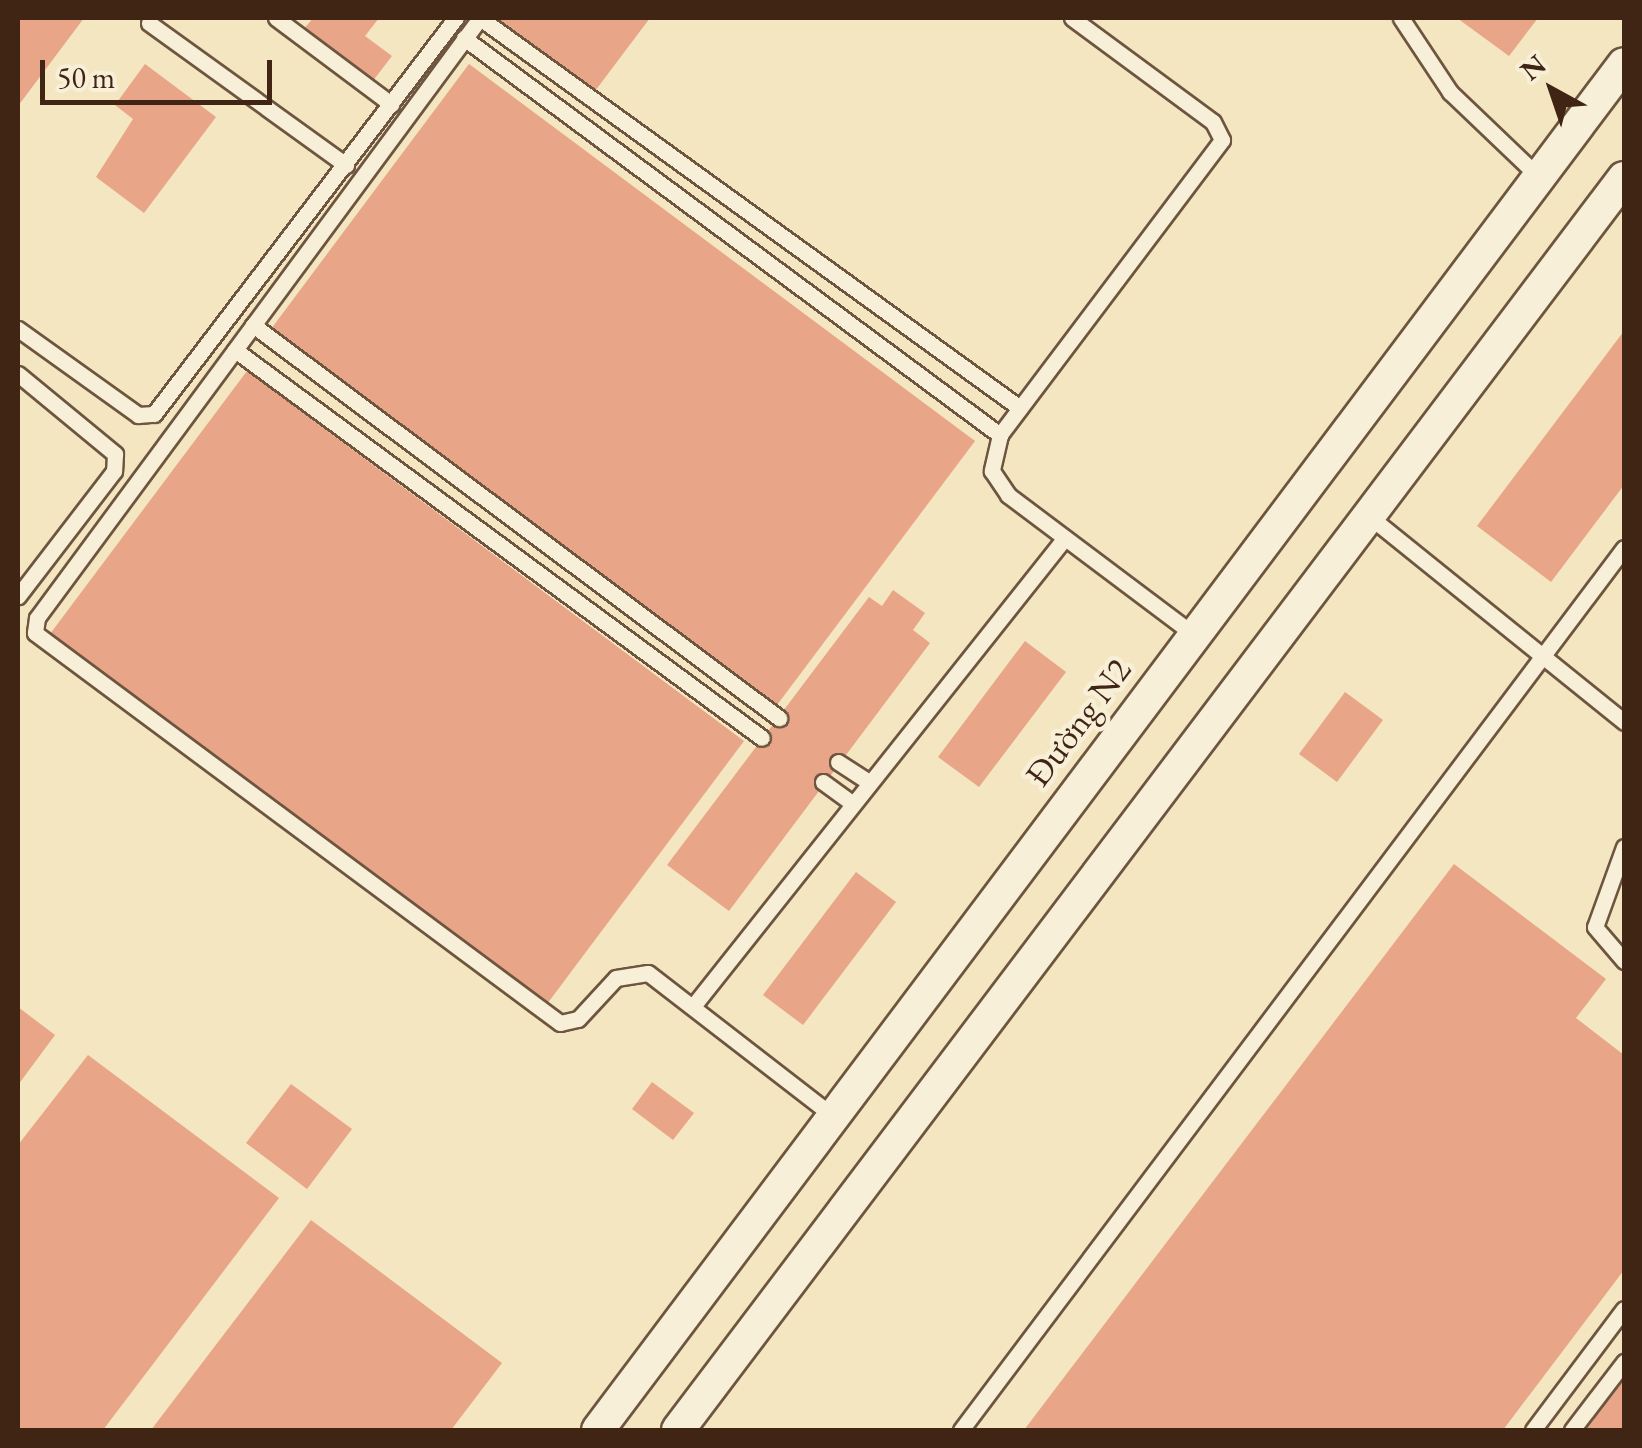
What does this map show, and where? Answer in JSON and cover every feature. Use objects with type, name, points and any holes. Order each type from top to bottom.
[{"type":"street","name":"Đường N2","points":[[598,1430],[1624,64]]},
{"type":"street","points":[[678,1430],[1624,178]]},
{"type":"lane","points":[[276,18],[391,104]]},
{"type":"lane","points":[[18,329],[138,415],[154,414],[456,18]]},
{"type":"lane","points":[[832,1115],[694,1005],[632,970],[560,1024],[40,643],[37,618],[480,18],[1020,408]]},
{"type":"lane","points":[[1072,18],[1213,122],[1222,140],[1000,434],[992,471],[1008,496],[1194,634]]},
{"type":"lane","points":[[1401,18],[1450,92],[1540,178]]},
{"type":"lane","points":[[149,23],[346,164]]},
{"type":"lane","points":[[464,38],[1000,434]]},
{"type":"lane","points":[[599,138],[616,115]]},
{"type":"lane","points":[[756,254],[772,228]]},
{"type":"lane","points":[[253,325],[779,718]]},
{"type":"lane","points":[[235,350],[762,738]]},
{"type":"lane","points":[[18,374],[115,454],[114,470],[18,596]]},
{"type":"lane","points":[[1369,516],[1624,722]]},
{"type":"lane","points":[[694,1005],[1064,538]]},
{"type":"lane","points":[[531,568],[548,544]]},
{"type":"lane","points":[[962,1430],[1624,548]]},
{"type":"lane","points":[[838,762],[869,782]]},
{"type":"lane","points":[[823,782],[853,804]]},
{"type":"lane","points":[[1624,847],[1595,926],[1624,961]]},
{"type":"lane","points":[[1533,1430],[1624,1308]]},
{"type":"lane","points":[[1572,1430],[1624,1362]]},
{"type":"building","points":[[18,18],[84,18],[18,106]]},
{"type":"building","points":[[313,18],[379,18],[365,36],[392,56],[372,82],[303,30]]},
{"type":"building","points":[[493,18],[650,18],[592,95]]},
{"type":"building","points":[[1457,18],[1538,18],[1509,56]]},
{"type":"building","points":[[145,64],[216,117],[144,213],[96,177],[133,119],[115,105]]},
{"type":"building","points":[[469,64],[975,441],[777,705],[271,329]]},
{"type":"building","points":[[1624,331],[1624,485],[1551,582],[1477,526]]},
{"type":"building","points":[[247,371],[744,741],[547,1004],[50,634]]},
{"type":"building","points":[[893,590],[925,613],[913,630],[930,643],[729,911],[667,865],[869,597],[882,606]]},
{"type":"building","points":[[1025,641],[1066,672],[979,787],[938,757]]},
{"type":"building","points":[[1345,692],[1383,720],[1337,782],[1299,754]]},
{"type":"building","points":[[1454,864],[1606,979],[1576,1018],[1624,1055],[1624,1270],[1503,1430],[1024,1430]]},
{"type":"building","points":[[856,872],[896,902],[803,1025],[763,995]]},
{"type":"building","points":[[18,1007],[55,1035],[18,1085]]},
{"type":"building","points":[[88,1055],[279,1198],[103,1430],[18,1430],[18,1145]]},
{"type":"building","points":[[652,1082],[694,1113],[673,1140],[632,1109]]},
{"type":"building","points":[[291,1084],[352,1129],[307,1189],[246,1143]]},
{"type":"building","points":[[311,1220],[502,1363],[451,1430],[151,1430]]},
{"type":"building","points":[[1613,1374],[1624,1383],[1624,1430],[1570,1430]]}]
